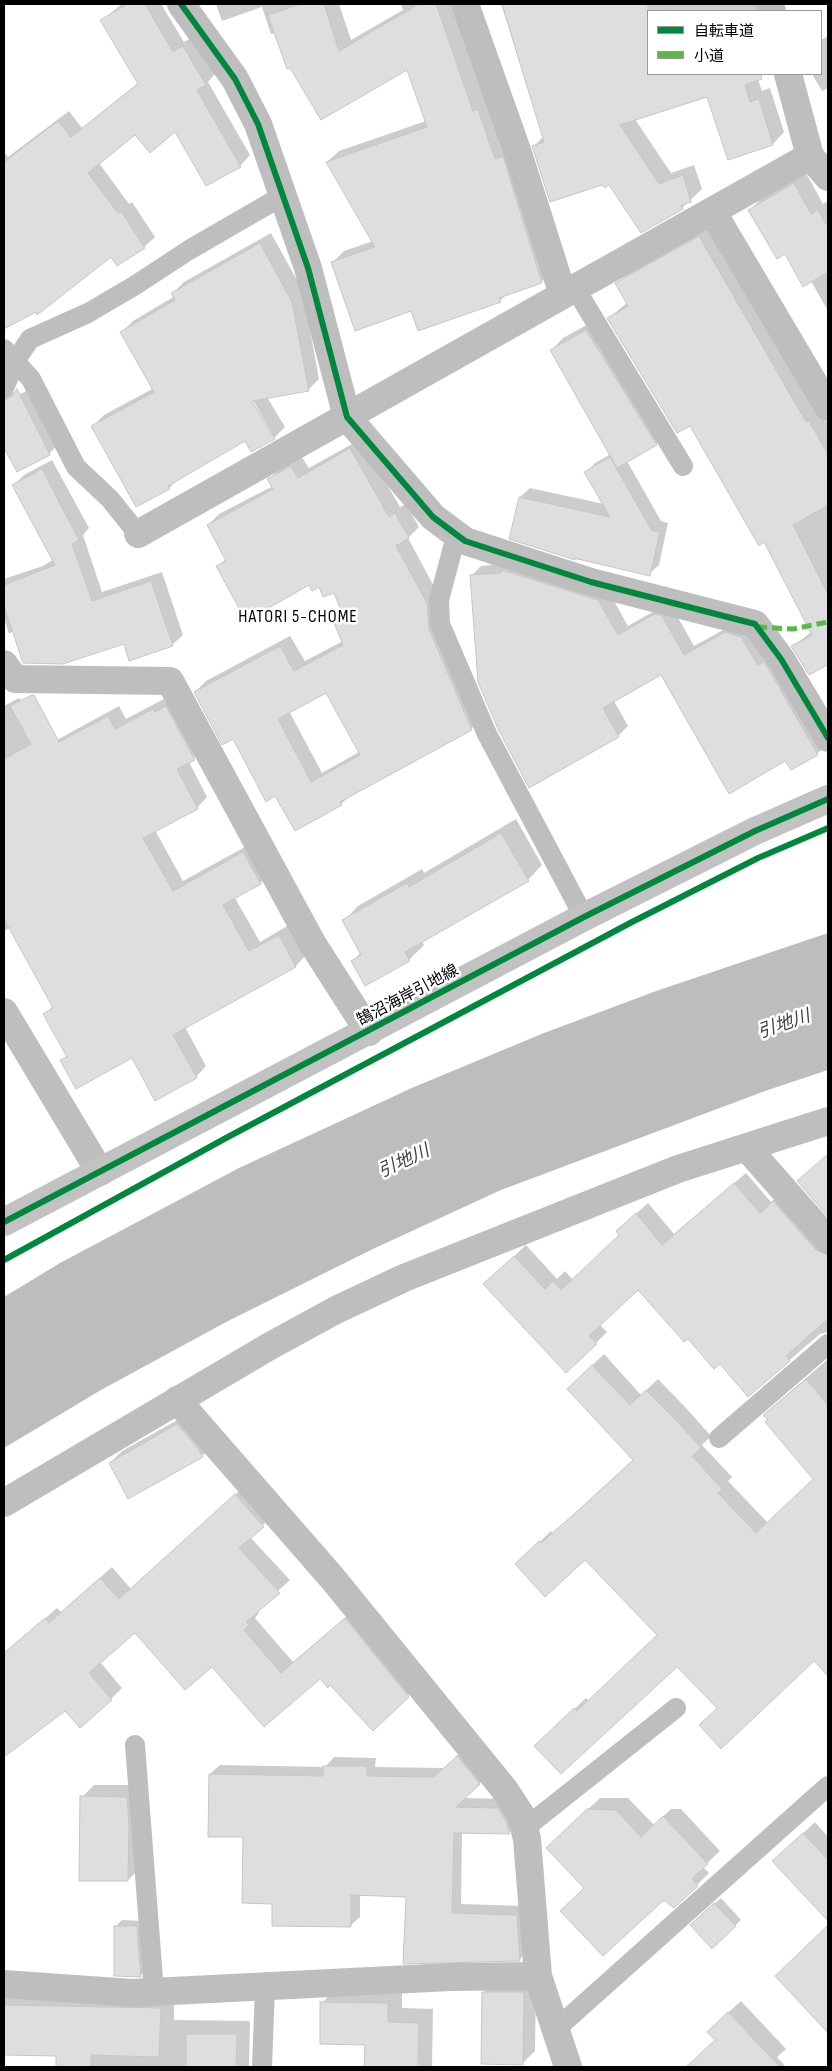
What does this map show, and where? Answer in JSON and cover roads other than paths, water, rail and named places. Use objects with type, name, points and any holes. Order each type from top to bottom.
[{"type":"street","points":[[180,4],[235,79],[258,124],[308,268],[347,417],[432,517],[465,541],[591,582],[755,624],[781,659],[828,738]]},
{"type":"street","points":[[466,4],[569,292]]},
{"type":"street","points":[[788,75],[810,156],[828,177]]},
{"type":"street","points":[[138,534],[810,156]]},
{"type":"street","points":[[712,211],[828,407]]},
{"type":"street","points":[[8,677],[170,682],[312,944],[369,1032]]},
{"type":"street","name":"鵠沼海岸引地線","points":[[4,1222],[369,1032],[584,917],[755,831],[828,799]]},
{"type":"street","points":[[4,1012],[100,1172]]},
{"type":"street","points":[[4,1502],[311,1324],[404,1278],[678,1169],[828,1121]]},
{"type":"street","points":[[747,1148],[828,1240]]},
{"type":"street","points":[[177,1400],[333,1579],[504,1789],[521,1815],[525,1828],[538,1976],[568,2067]]},
{"type":"street","points":[[4,1984],[80,1990],[154,1992],[450,1977],[538,1976]]},
{"type":"lane","points":[[4,388],[10,354],[30,339],[95,308],[189,250],[284,195]]},
{"type":"lane","points":[[569,292],[683,466]]},
{"type":"lane","points":[[10,354],[31,379],[76,467],[110,500],[138,534]]},
{"type":"lane","points":[[456,536],[439,600],[440,624],[487,734],[584,917]]},
{"type":"lane","points":[[719,1438],[828,1344]]},
{"type":"lane","points":[[525,1828],[676,1708]]},
{"type":"lane","points":[[135,1745],[154,1992]]},
{"type":"lane","points":[[556,2028],[828,1786]]},
{"type":"lane","points":[[262,2067],[265,1987]]},
{"type":"water","name":"引地川","points":[[828,933],[828,1070],[765,1091],[501,1190],[375,1248],[228,1321],[101,1390],[4,1448],[4,1297],[60,1263],[239,1168],[414,1087],[544,1033],[659,990]]},
{"type":"district","name":"HATORI 5-CHOME","points":[[298,617]]}]
